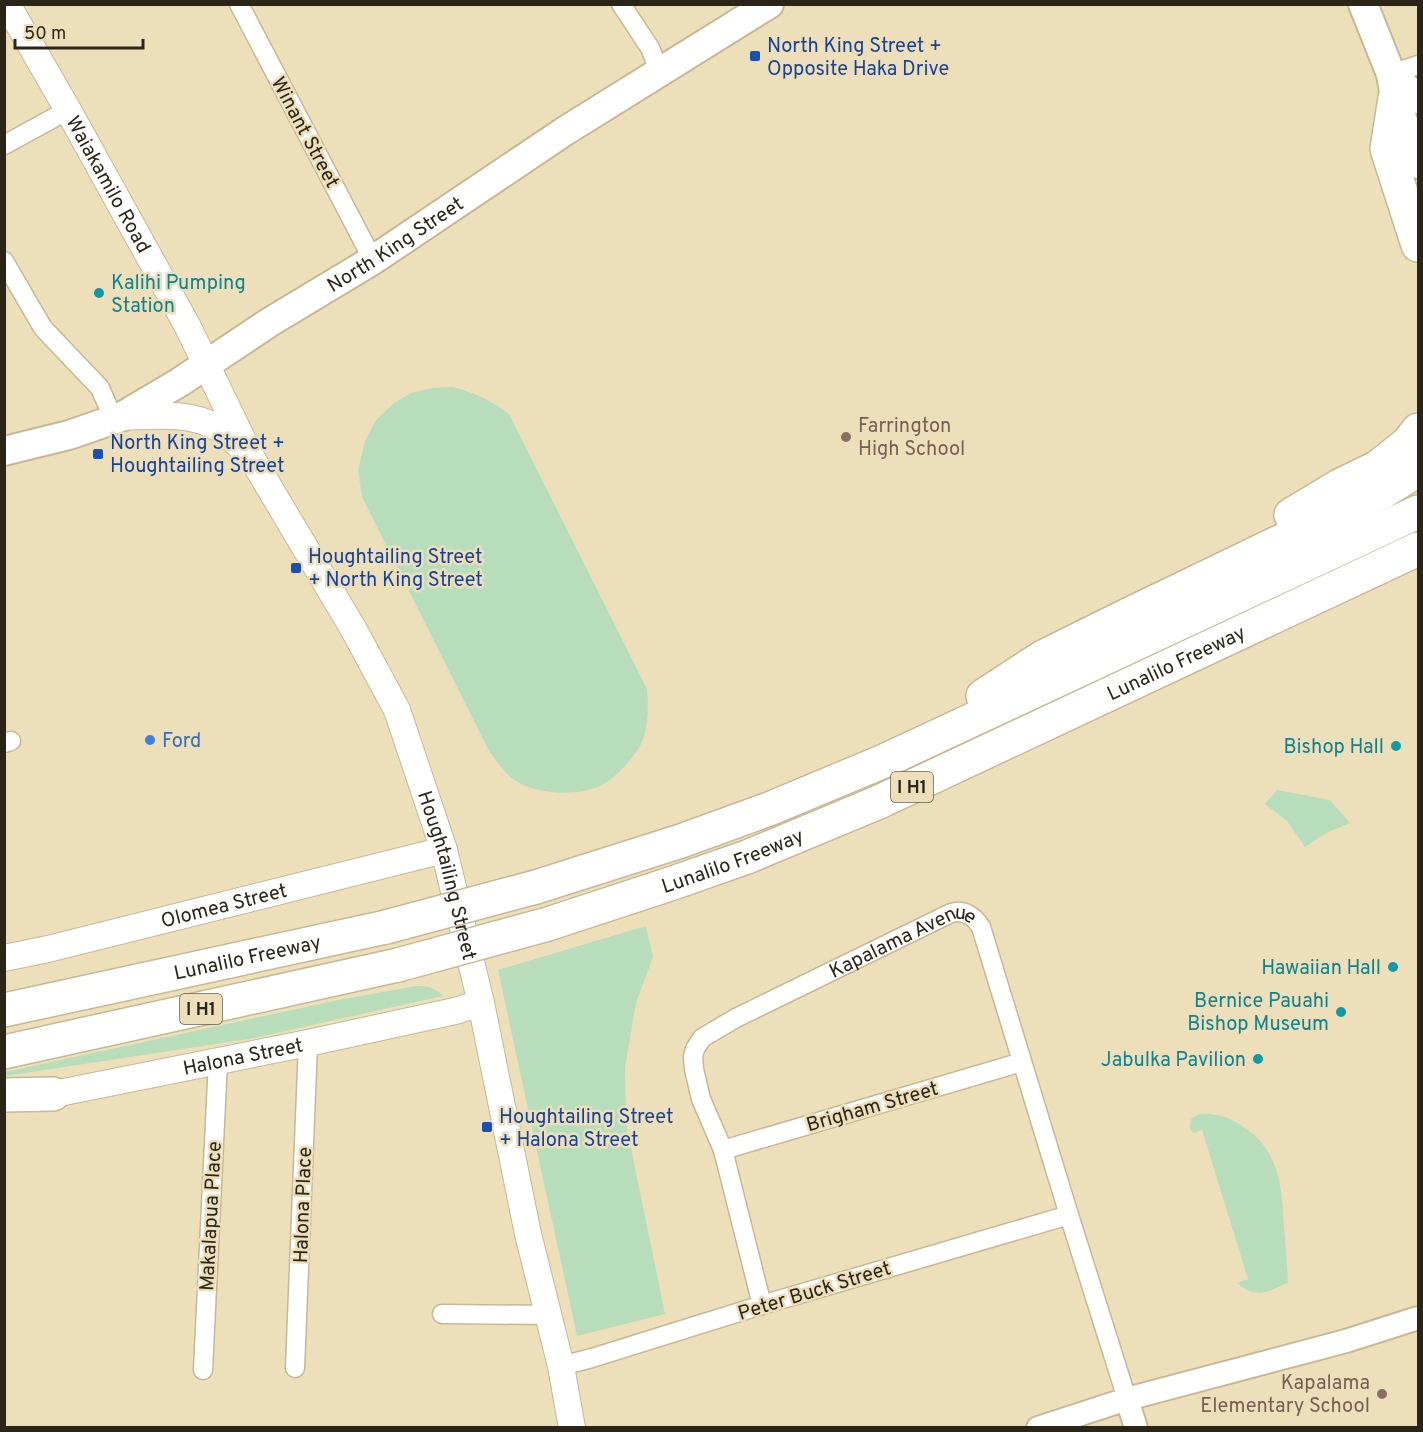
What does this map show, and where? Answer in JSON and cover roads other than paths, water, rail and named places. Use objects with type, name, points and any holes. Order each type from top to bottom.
[{"type":"highway","points":[[1401,90],[1387,149],[1419,245]]},
{"type":"highway","points":[[1130,614],[1341,485],[1378,467],[1419,430]]},
{"type":"highway","points":[[884,761],[1043,657],[1381,493],[1419,470]]},
{"type":"highway","name":"Lunalilo Freeway","points":[[4,1011],[386,927],[536,887],[681,841],[769,809],[884,761],[1419,512]]},
{"type":"highway","name":"Lunalilo Freeway","points":[[4,1052],[398,965],[548,924],[747,857],[869,806],[1419,549]]},
{"type":"highway","points":[[1263,621],[1419,575]]},
{"type":"highway","points":[[4,1095],[53,1094]]},
{"type":"main road","name":"Waiakamilo Road","points":[[7,4],[68,110],[207,365]]},
{"type":"main road","name":"North King Street","points":[[4,451],[69,435],[118,418],[207,365],[270,322],[373,260],[565,131],[769,4]]},
{"type":"main road","points":[[1363,4],[1401,90],[1419,164]]},
{"type":"main road","name":"Houghtailing Street","points":[[207,365],[250,455],[354,630],[397,710],[444,849],[481,1004],[528,1234],[561,1366],[572,1428]]},
{"type":"main road","points":[[118,418],[158,416],[194,418],[218,428],[250,455]]},
{"type":"main road","name":"Olomea Street","points":[[4,958],[48,949],[444,849]]},
{"type":"main road","name":"Halona Street","points":[[4,1104],[218,1061],[481,1004]]},
{"type":"street","name":"Winant Street","points":[[239,4],[373,260]]},
{"type":"street","points":[[621,4],[650,48],[660,73]]},
{"type":"street","points":[[1401,90],[1419,65]]},
{"type":"street","points":[[4,146],[68,110]]},
{"type":"street","points":[[4,261],[43,328],[100,388],[118,418]]},
{"type":"street","name":"Kapalama Avenue","points":[[762,1305],[723,1150],[701,1100],[694,1069],[695,1049],[708,1033],[736,1018],[954,912],[963,912],[977,921],[981,927],[1136,1428]]},
{"type":"street","name":"Halona Place","points":[[295,1368],[308,1042]]},
{"type":"street","name":"Makalapua Place","points":[[203,1370],[218,1061]]},
{"type":"street","name":"Brigham Street","points":[[723,1150],[1022,1062]]},
{"type":"street","name":"Peter Buck Street","points":[[561,1366],[1069,1215]]},
{"type":"street","points":[[442,1314],[548,1315]]},
{"type":"street","points":[[1038,1428],[1127,1399],[1346,1341],[1419,1318]]},
{"type":"place","name":"North King Street + Opposite Haka Drive","points":[[755,56]]},
{"type":"place","name":"Kalihi Pumping Station","points":[[99,293]]},
{"type":"place","name":"Farrington High School","points":[[846,437]]},
{"type":"place","name":"North King Street + Houghtailing Street","points":[[98,454]]},
{"type":"place","name":"Houghtailing Street + North King Street","points":[[296,568]]},
{"type":"place","name":"Ford","points":[[150,740]]},
{"type":"place","name":"Bishop Hall","points":[[1396,746]]},
{"type":"place","name":"Hawaiian Hall","points":[[1393,967]]},
{"type":"place","name":"Bernice Pauahi Bishop Museum","points":[[1341,1012]]},
{"type":"place","name":"Jabulka Pavilion","points":[[1258,1059]]},
{"type":"place","name":"Houghtailing Street + Halona Street","points":[[487,1127]]},
{"type":"place","name":"Kapalama Elementary School","points":[[1382,1394]]}]
